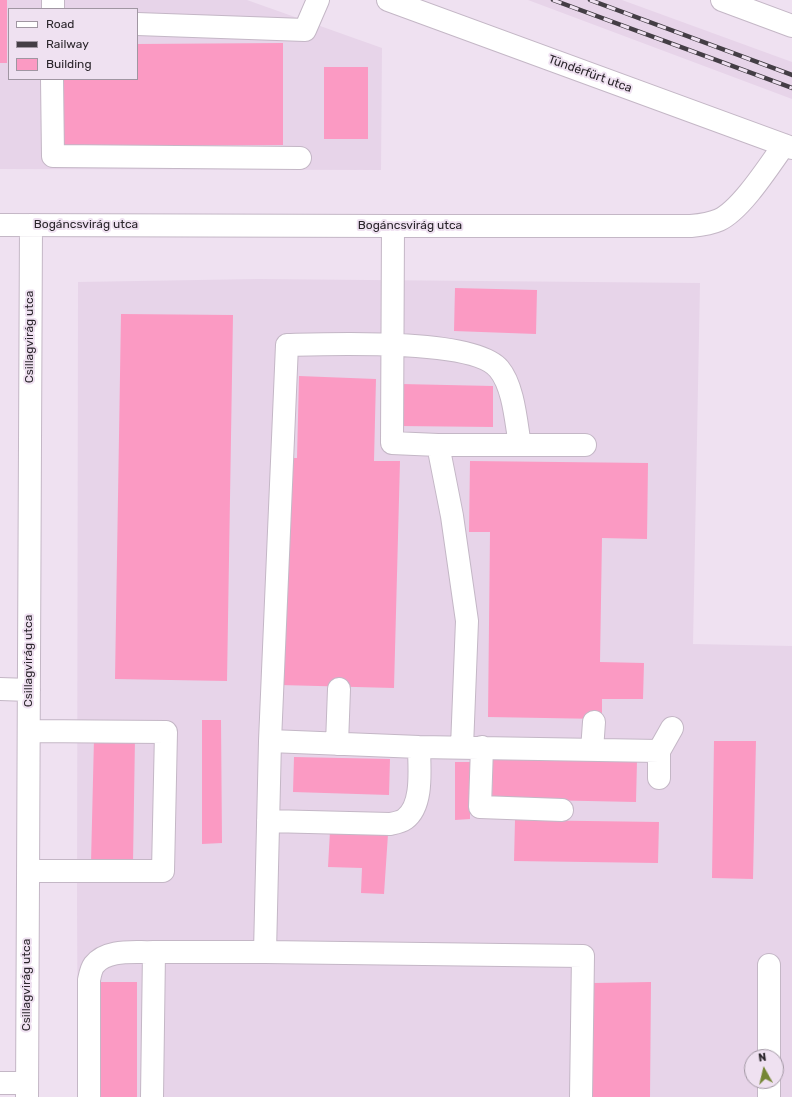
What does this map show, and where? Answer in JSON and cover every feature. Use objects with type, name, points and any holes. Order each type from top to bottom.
[{"type":"street","points":[[138,24],[305,30],[318,0]]},
{"type":"street","name":"Tündérfürt utca","points":[[388,0],[788,147]]},
{"type":"street","points":[[724,0],[792,26]]},
{"type":"street","points":[[52,80],[53,156],[300,158]]},
{"type":"street","name":"Bogáncsvirág utca","points":[[0,225],[684,226],[705,224],[718,220],[729,214],[788,147]]},
{"type":"street","name":"Csillagvirág utca","points":[[27,1090],[31,225]]},
{"type":"street","points":[[393,226],[392,443],[438,445],[586,445]]},
{"type":"street","points":[[265,952],[270,741],[287,345],[392,344],[458,352],[478,356],[490,361],[498,368],[507,382],[520,445]]},
{"type":"street","points":[[438,445],[452,516],[467,621],[472,747],[480,807],[562,810]]},
{"type":"street","points":[[0,689],[29,690]]},
{"type":"street","points":[[337,744],[339,689]]},
{"type":"street","points":[[592,750],[594,722]]},
{"type":"street","points":[[659,778],[659,751],[672,728]]},
{"type":"street","points":[[28,871],[163,871],[166,732],[29,731]]},
{"type":"street","points":[[270,741],[337,744],[659,751]]},
{"type":"street","points":[[268,821],[390,824],[405,819],[414,807],[419,794],[420,746]]},
{"type":"street","points":[[152,1097],[154,952]]},
{"type":"street","points":[[89,1097],[89,980],[94,965],[101,959],[109,955],[119,953],[265,952],[583,956],[581,1097]]},
{"type":"street","points":[[769,965],[769,1049]]},
{"type":"street","points":[[0,1083],[27,1090]]},
{"type":"shaded area","points":[[0,0],[247,0],[382,48],[381,170],[0,169]]},
{"type":"shaded area","points":[[528,0],[622,0],[792,62],[792,99]]},
{"type":"shaded area","points":[[258,279],[700,283],[693,644],[792,646],[792,1097],[78,1097],[78,282]]},
{"type":"building","points":[[0,0],[7,0],[7,63],[0,63]]},
{"type":"building","points":[[283,43],[283,145],[59,146],[59,80],[138,80],[138,44]]},
{"type":"building","points":[[324,67],[368,67],[368,139],[324,139]]},
{"type":"building","points":[[455,288],[537,290],[536,334],[454,331]]},
{"type":"building","points":[[121,314],[233,315],[227,681],[115,679]]},
{"type":"building","points":[[299,376],[376,379],[374,461],[400,461],[394,688],[280,685],[287,458],[297,458]]},
{"type":"building","points":[[401,384],[493,386],[493,427],[400,426]]},
{"type":"building","points":[[470,461],[648,463],[647,539],[602,538],[600,662],[644,663],[643,699],[602,699],[602,719],[488,717],[490,532],[469,532]]},
{"type":"building","points":[[202,720],[221,720],[222,843],[202,844]]},
{"type":"building","points":[[94,738],[135,738],[133,863],[91,863]]},
{"type":"building","points":[[714,741],[756,741],[753,879],[712,878]]},
{"type":"building","points":[[294,757],[390,759],[389,795],[293,792]]},
{"type":"building","points":[[493,758],[637,761],[636,802],[492,799]]},
{"type":"building","points":[[455,762],[470,762],[470,819],[455,820]]},
{"type":"building","points":[[515,820],[659,822],[658,863],[514,861]]},
{"type":"building","points":[[330,831],[388,834],[384,894],[361,893],[362,868],[328,867]]},
{"type":"building","points":[[95,982],[137,982],[137,1097],[95,1097]]},
{"type":"building","points":[[651,982],[650,1097],[592,1097],[593,983]]},
{"type":"railway","points":[[553,0],[792,88]]},
{"type":"railway","points":[[590,0],[792,75]]}]
